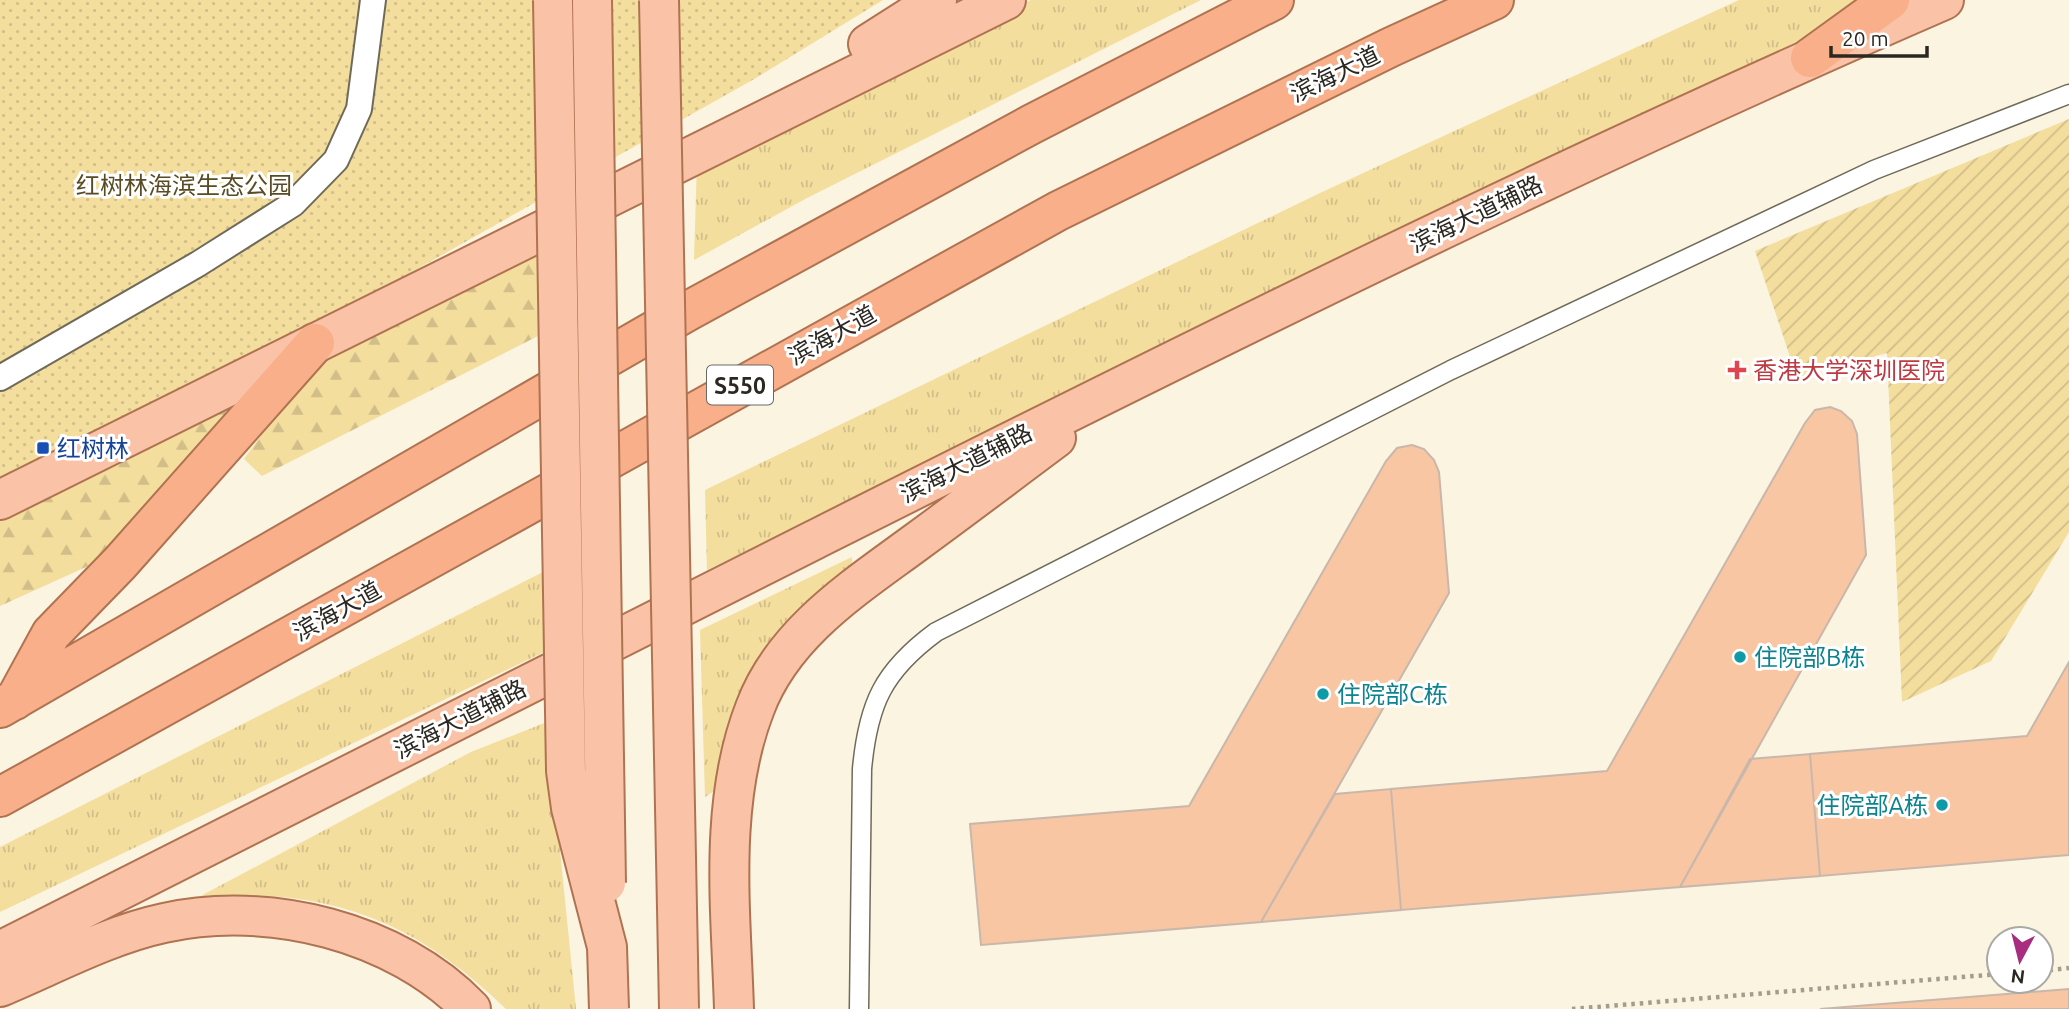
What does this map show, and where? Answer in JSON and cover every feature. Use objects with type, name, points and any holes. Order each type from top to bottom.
[{"type":"highway","points":[[7,704],[688,312],[1032,124],[1274,0]]},
{"type":"highway","name":"滨海大道","points":[[0,797],[1058,211],[1391,47],[1494,0]]},
{"type":"highway","points":[[1810,58],[1890,0]]},
{"type":"highway","points":[[7,704],[51,634],[120,563],[315,343]]},
{"type":"main road","points":[[553,0],[566,771],[571,808],[607,947]]},
{"type":"main road","points":[[592,0],[609,1009]]},
{"type":"main road","points":[[659,0],[680,1009]]},
{"type":"main road","points":[[696,152],[937,0]]},
{"type":"main road","points":[[0,500],[1006,0]]},
{"type":"main road","name":"滨海大道辅路","points":[[0,951],[1136,378],[1550,178],[1810,58],[1944,0]]},
{"type":"main road","points":[[734,1009],[730,859],[740,759],[755,707],[778,663],[809,628],[859,581],[913,545],[1136,378]]},
{"type":"main road","points":[[0,987],[125,934],[163,923],[208,916],[234,917],[274,919],[329,928],[383,948],[427,972],[471,1009]]},
{"type":"street","points":[[0,378],[198,264],[293,204],[336,160],[359,109],[373,0]]},
{"type":"lane","points":[[859,1009],[862,769],[865,734],[875,700],[888,675],[908,653],[936,632],[1451,370],[1874,170],[2069,94]]},
{"type":"path","points":[[1572,1009],[1985,975]]},
{"type":"green space","name":"红树林海滨生态公园","points":[[0,0],[883,0],[756,78],[316,326],[0,479]]},
{"type":"green space","points":[[1031,0],[1201,0],[807,198],[694,260],[697,161]]},
{"type":"green space","points":[[1739,0],[1874,0],[1842,23],[707,570],[705,490],[1320,193]]},
{"type":"green space","points":[[2069,119],[2069,532],[1991,661],[1902,702],[1887,353],[1797,378],[1755,251]]},
{"type":"green space","points":[[537,245],[538,336],[262,476],[244,459],[325,347]]},
{"type":"green space","points":[[261,383],[141,527],[86,567],[0,606],[0,516]]},
{"type":"green space","points":[[852,557],[852,564],[806,609],[728,782],[705,797],[700,630]]},
{"type":"green space","points":[[543,572],[544,652],[0,912],[0,847]]},
{"type":"green space","points":[[547,722],[576,1009],[506,1009],[472,978],[437,952],[402,931],[365,915],[327,904],[286,897],[243,895],[197,898],[471,752]]},
{"type":"building","name":"住院部B栋","points":[[1830,407],[1841,411],[1852,421],[1857,434],[1866,555],[1680,887],[1401,910],[1391,789],[1607,771],[1805,423],[1815,410]]},
{"type":"building","name":"住院部C栋","points":[[1412,445],[1424,449],[1434,460],[1439,472],[1449,593],[1261,922],[981,945],[970,824],[1189,806],[1386,461],[1397,448]]},
{"type":"building","name":"住院部A栋","points":[[2069,662],[2069,855],[1820,876],[1810,754],[2027,736]]},
{"type":"building","points":[[1810,754],[1820,876],[1680,887],[1750,759]]},
{"type":"building","points":[[1391,789],[1401,910],[1261,922],[1335,794]]},
{"type":"building","points":[[2069,989],[2069,1009],[1820,1009],[1994,995],[2055,995],[2055,990]]},
{"type":"place","name":"香港大学深圳医院","points":[[1737,370]]},
{"type":"place","name":"红树林","points":[[43,448]]},
{"type":"place","name":"住院部B栋","points":[[1740,657]]},
{"type":"place","name":"住院部C栋","points":[[1323,694]]},
{"type":"place","name":"住院部A栋","points":[[1942,805]]}]
